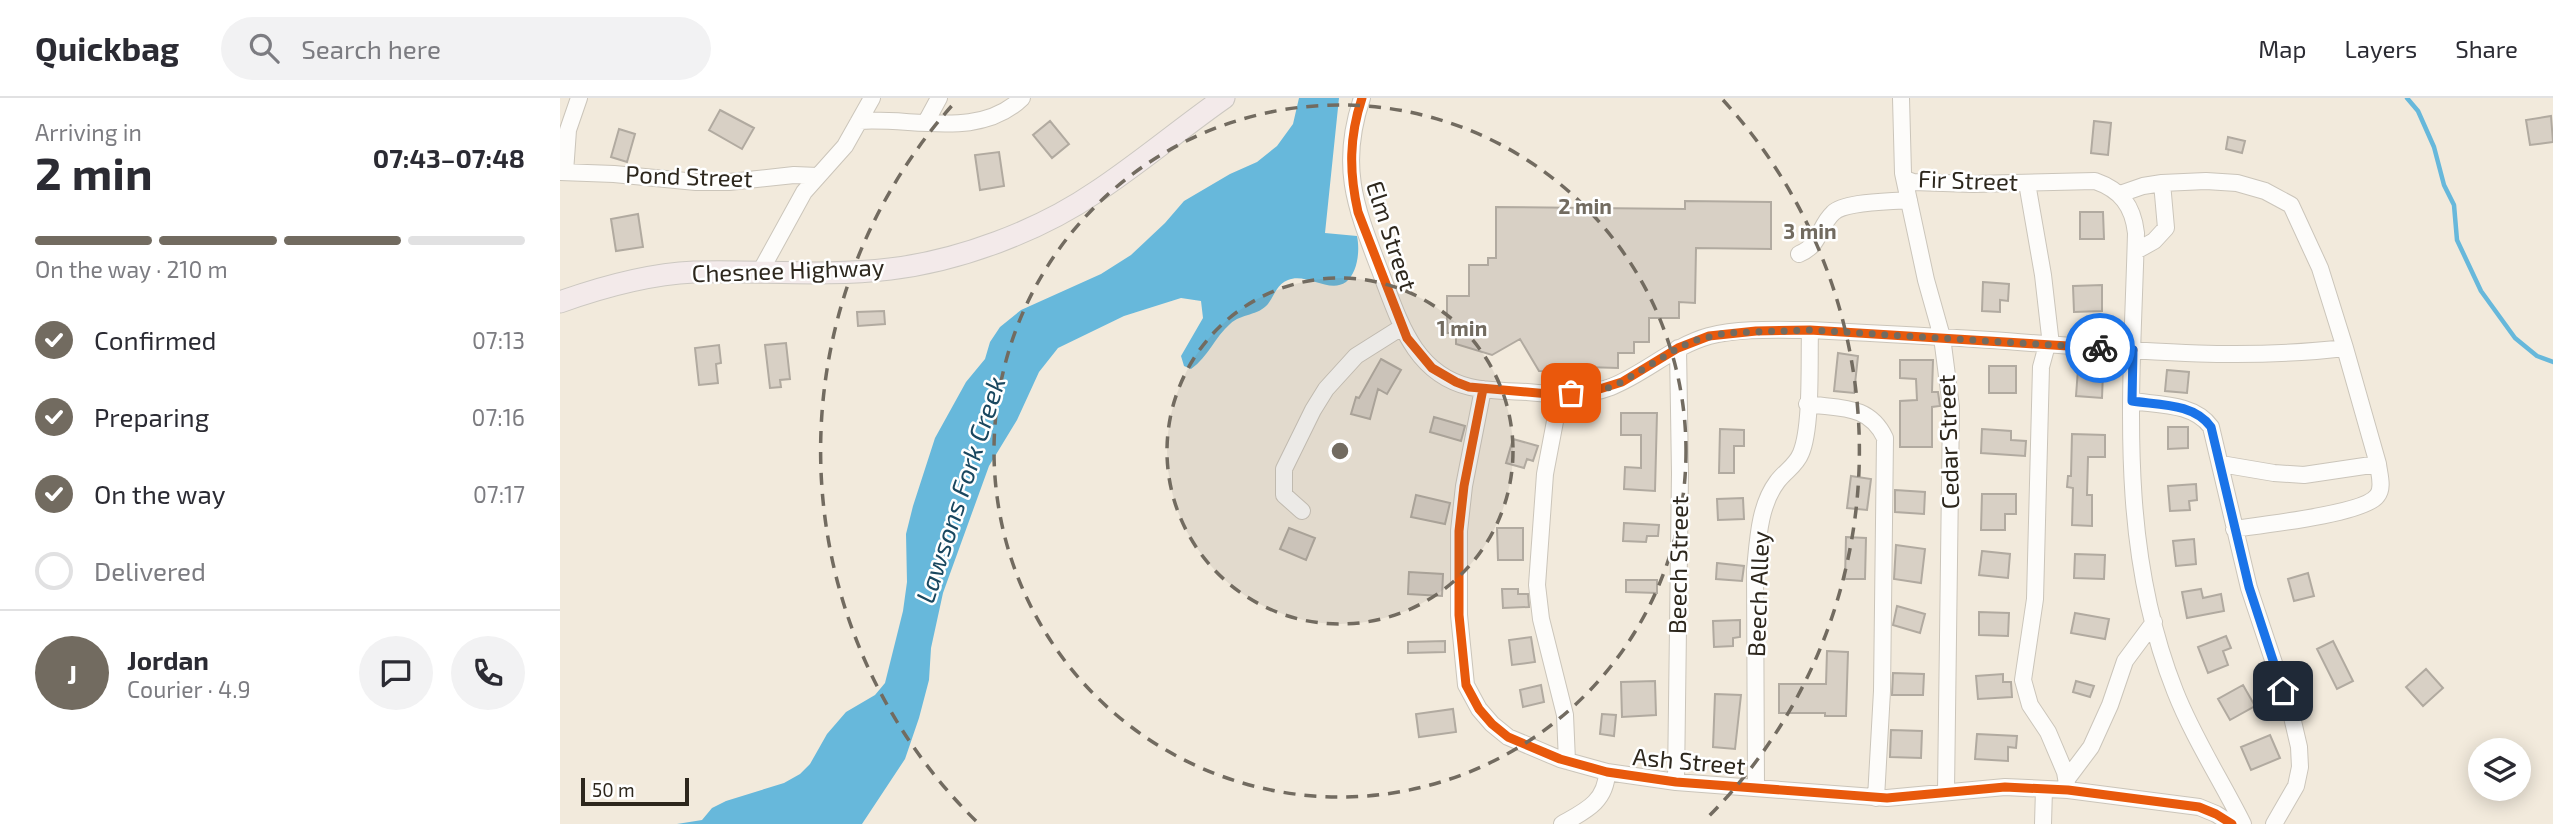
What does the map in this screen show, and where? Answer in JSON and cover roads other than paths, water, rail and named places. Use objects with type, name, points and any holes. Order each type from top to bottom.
[{"type":"main road","name":"Chesnee Highway","points":[[560,302],[615,286],[691,272],[828,273],[891,269],[942,258],[1016,234],[1063,212],[1096,192],[1213,102]]},
{"type":"street","points":[[562,172],[567,136],[579,98]]},
{"type":"street","points":[[760,272],[804,192],[845,146],[872,98]]},
{"type":"street","points":[[926,122],[939,98]]},
{"type":"street","points":[[859,121],[984,121],[1011,109],[1022,98]]},
{"type":"street","name":"Elm Street","points":[[1363,98],[1354,122],[1351,144],[1353,190],[1365,233],[1402,327],[1414,349],[1432,368],[1456,383],[1483,389],[1560,395],[1608,388],[1678,348],[1693,341],[1725,333],[1810,330],[2133,350],[2278,354],[2346,348]]},
{"type":"street","name":"Cedar Street","points":[[1900,98],[1905,179],[1926,280],[1942,337],[1951,407],[1946,791]]},
{"type":"street","name":"Pond Street","points":[[562,172],[696,182],[729,182],[794,175],[818,176]]},
{"type":"street","name":"Fir Street","points":[[1905,179],[1913,182],[2095,181],[2120,194]]},
{"type":"street","points":[[2234,529],[2353,509],[2376,499],[2381,490],[2378,464],[2346,348],[2320,268],[2291,205],[2265,191],[2237,183],[2206,181],[2143,186],[2120,194],[2135,218],[2131,465],[2135,524],[2144,583],[2174,689],[2243,824]]},
{"type":"street","points":[[2029,183],[2043,275],[2049,345],[2041,367],[2035,599],[2024,680],[2030,705],[2048,732],[2067,785]]},
{"type":"street","points":[[2136,251],[2154,241],[2166,228],[2162,183]]},
{"type":"street","points":[[1799,254],[1810,249],[1834,212],[1850,206],[1909,200]]},
{"type":"street","points":[[1302,511],[1284,495],[1284,469],[1313,410],[1326,389],[1356,356],[1402,327]]},
{"type":"street","name":"Beech Alley","points":[[1756,788],[1757,544],[1763,511],[1771,491],[1793,467],[1802,451],[1810,330]]},
{"type":"street","name":"Beech Street","points":[[1676,782],[1680,473],[1678,348]]},
{"type":"street","name":"Ash Street","points":[[1483,389],[1464,486],[1459,531],[1459,615],[1463,672],[1479,709],[1508,737],[1567,761],[1607,772],[1676,782],[1877,798],[2005,787],[2044,789],[2067,785],[2199,807],[2232,824]]},
{"type":"street","points":[[1560,395],[1545,474],[1537,584],[1542,619],[1564,715],[1567,761]]},
{"type":"street","points":[[2132,401],[2192,411],[2204,418],[2211,427],[2249,587],[2292,717],[2299,747],[2300,767],[2296,786],[2274,824]]},
{"type":"street","points":[[1807,404],[1864,412],[1878,423],[1885,438],[1882,691],[1877,798]]},
{"type":"street","points":[[2221,464],[2304,475],[2378,464]]},
{"type":"street","points":[[2067,785],[2091,747],[2110,705],[2125,661],[2154,622]]},
{"type":"street","points":[[1562,824],[1595,805],[1604,791],[1607,772]]},
{"type":"street","points":[[2043,824],[2044,789]]},
{"type":"water","name":"Lawsons Fork Creek","points":[[1299,98],[1339,98],[1325,233],[1357,236],[1357,260],[1350,278],[1332,286],[1295,278],[1284,282],[1264,308],[1230,324],[1191,369],[1184,366],[1181,356],[1203,318],[1201,301],[1181,298],[1124,316],[1058,348],[1039,372],[1017,420],[989,466],[943,593],[931,648],[929,680],[905,759],[862,824],[677,824],[702,820],[712,808],[726,801],[784,783],[800,774],[810,764],[827,734],[846,712],[875,695],[885,683],[903,611],[907,582],[906,534],[913,506],[935,438],[966,382],[985,359],[990,342],[1000,327],[1021,310],[1101,274],[1131,255],[1184,201],[1230,174],[1257,162],[1277,146],[1293,124]]},
{"type":"waterway","points":[[2407,98],[2418,111],[2434,147],[2444,185],[2454,205],[2457,240],[2481,291],[2515,338],[2537,356],[2553,362]]}]
